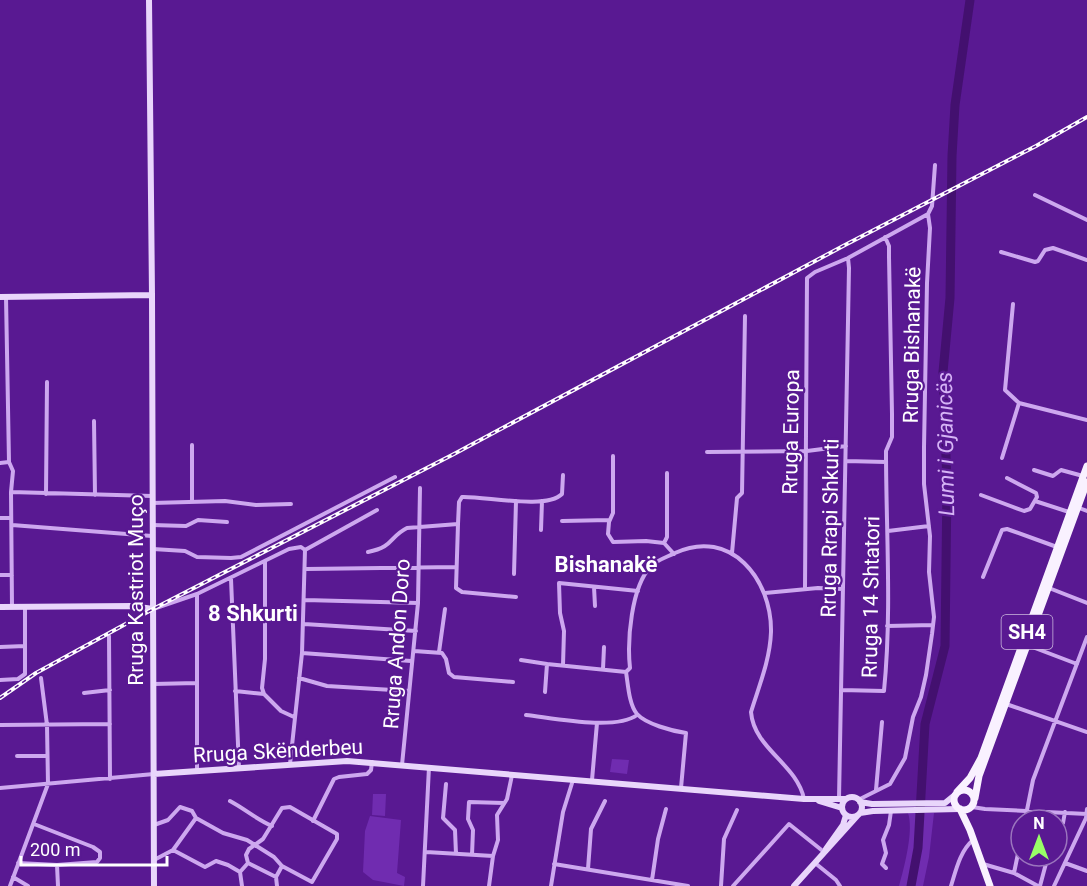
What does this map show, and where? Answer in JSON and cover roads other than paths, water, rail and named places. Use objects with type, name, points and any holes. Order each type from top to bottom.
[{"type":"main road","name":"SH4","points":[[970,830],[971,807],[979,776],[1078,507],[1087,466]]},
{"type":"main road","name":"SH4","points":[[990,886],[970,830],[954,801],[981,758],[1070,512],[1085,479]]},
{"type":"main road","points":[[957,793],[967,790],[975,798]]},
{"type":"main road","points":[[959,809],[965,810],[971,807]]},
{"type":"street","name":"Rruga Kastriot Muço","points":[[149,0],[154,886]]},
{"type":"street","name":"Rruga Bishanakë","points":[[859,801],[888,785],[906,755],[913,717],[926,675],[933,626],[929,526],[924,484],[924,447],[926,291],[930,228],[928,214],[932,206],[935,165]]},
{"type":"street","points":[[1035,195],[1087,220]]},
{"type":"street","points":[[848,258],[928,214]]},
{"type":"street","name":"Rruga 14 Shtatori","points":[[841,690],[884,691],[887,662],[886,462],[887,447],[891,442],[892,414],[889,257],[885,237]]},
{"type":"street","points":[[1001,252],[1035,262],[1045,250],[1053,248],[1087,260]]},
{"type":"street","name":"Rruga Europa","points":[[805,589],[806,287],[808,276],[848,258]]},
{"type":"street","name":"Rruga Rrapi Shkurti","points":[[843,799],[841,690],[848,258]]},
{"type":"street","points":[[12,607],[11,492],[13,471],[9,462],[3,297],[152,295]]},
{"type":"street","points":[[1013,304],[1005,387],[1007,392],[1018,403],[1087,420]]},
{"type":"street","points":[[732,553],[737,498],[742,493],[745,316]]},
{"type":"street","points":[[46,494],[47,382]]},
{"type":"street","points":[[1002,458],[1018,403]]},
{"type":"street","points":[[94,422],[95,495]]},
{"type":"street","points":[[192,445],[192,502]]},
{"type":"street","points":[[707,452],[807,451],[846,446]]},
{"type":"street","points":[[613,456],[613,513],[608,534],[613,542],[664,543],[674,554]]},
{"type":"street","points":[[846,461],[886,462]]},
{"type":"street","points":[[0,463],[9,462]]},
{"type":"street","points":[[1034,470],[1053,476],[1061,470],[1085,479]]},
{"type":"street","points":[[664,543],[667,537],[667,473]]},
{"type":"street","points":[[516,597],[458,591],[455,583],[459,502],[462,497],[516,501],[556,499],[562,494],[563,475]]},
{"type":"street","points":[[153,549],[185,551],[197,557],[242,557],[395,477]]},
{"type":"street","points":[[981,495],[1024,511],[1030,509],[1035,501],[1036,493],[1007,478]]},
{"type":"street","name":"Rruga Andon Doro","points":[[402,765],[418,603],[420,488]]},
{"type":"street","points":[[11,492],[192,502],[225,501],[256,505],[291,504]]},
{"type":"street","points":[[514,574],[516,501]]},
{"type":"street","points":[[541,530],[542,501]]},
{"type":"street","points":[[1035,501],[1070,512]]},
{"type":"street","points":[[1078,507],[1087,511]]},
{"type":"street","points":[[305,550],[377,510]]},
{"type":"street","points":[[0,518],[11,518]]},
{"type":"street","points":[[152,525],[186,526],[198,520],[227,522]]},
{"type":"street","points":[[562,521],[610,520]]},
{"type":"street","points":[[420,526],[458,524]]},
{"type":"street","points":[[12,525],[152,536]]},
{"type":"street","name":"Rruga Andon Doro","points":[[368,552],[388,546],[404,529],[420,526]]},
{"type":"street","points":[[888,531],[929,526]]},
{"type":"street","points":[[983,576],[1002,530],[1007,529],[1057,547]]},
{"type":"street","points":[[626,672],[630,668],[630,629],[638,591],[651,566],[688,548],[700,546],[732,553],[751,570],[765,593],[770,613],[770,648],[751,712],[752,719],[762,743],[796,781],[804,799]]},
{"type":"street","points":[[0,607],[132,606],[161,608],[231,579],[296,547],[305,550]]},
{"type":"street","points":[[290,764],[302,653],[305,550]]},
{"type":"street","points":[[265,561],[265,659],[261,683],[264,694],[281,711],[294,717]]},
{"type":"street","points":[[306,569],[456,567]]},
{"type":"street","points":[[0,575],[12,575]]},
{"type":"street","points":[[231,579],[239,768]]},
{"type":"street","points":[[563,665],[564,632],[558,584],[638,591]]},
{"type":"street","points":[[594,587],[595,606]]},
{"type":"street","points":[[1048,587],[1087,603]]},
{"type":"street","points":[[765,593],[843,588]]},
{"type":"street","points":[[197,594],[197,771]]},
{"type":"street","points":[[305,600],[418,603]]},
{"type":"street","points":[[0,680],[18,679],[25,674],[24,607]]},
{"type":"street","points":[[439,652],[445,609]]},
{"type":"street","points":[[304,624],[416,631]]},
{"type":"street","points":[[887,626],[933,626]]},
{"type":"street","points":[[109,636],[110,779]]},
{"type":"street","points":[[1028,808],[1033,780],[1087,637]]},
{"type":"street","points":[[1028,645],[1077,664]]},
{"type":"street","points":[[0,647],[25,646]]},
{"type":"street","points":[[603,669],[604,647]]},
{"type":"street","points":[[414,651],[439,652],[445,655],[449,673],[454,677],[513,682]]},
{"type":"street","points":[[302,653],[411,661]]},
{"type":"street","points":[[521,660],[626,672]]},
{"type":"street","points":[[545,692],[547,664]]},
{"type":"street","points":[[626,672],[637,715],[657,726],[686,733],[681,789]]},
{"type":"street","points":[[10,886],[48,784],[46,725],[41,678]]},
{"type":"street","points":[[299,678],[327,686],[409,691]]},
{"type":"street","points":[[153,684],[197,683]]},
{"type":"street","points":[[84,693],[110,690]]},
{"type":"street","points":[[235,691],[264,694]]},
{"type":"street","points":[[1006,704],[1086,731],[1087,725]]},
{"type":"street","points":[[526,715],[597,723],[630,719],[637,715]]},
{"type":"street","points":[[876,790],[882,722]]},
{"type":"street","points":[[592,780],[597,723]]},
{"type":"street","points":[[0,724],[110,724]]},
{"type":"street","points":[[17,756],[47,756]]},
{"type":"street","name":"Rruga Skënderbeu","points":[[154,774],[335,761],[372,762],[816,800],[843,799]]},
{"type":"street","points":[[314,821],[334,779],[367,774],[371,770],[372,762]]},
{"type":"street","points":[[423,886],[429,767]]},
{"type":"street","points":[[0,788],[154,774]]},
{"type":"street","points":[[489,886],[493,856],[498,840],[497,815],[504,804],[512,774]]},
{"type":"street","points":[[551,886],[562,812],[573,780]]},
{"type":"street","points":[[446,784],[443,818],[455,830],[456,854]]},
{"type":"street","points":[[931,807],[945,803],[957,793]]},
{"type":"street","points":[[824,852],[843,825],[843,799],[852,798],[869,804],[959,809]]},
{"type":"street","points":[[816,800],[852,817],[859,814],[912,807]]},
{"type":"street","points":[[230,801],[248,810],[254,818],[272,826]]},
{"type":"street","points":[[588,870],[591,830],[605,801]]},
{"type":"street","points":[[794,886],[859,814],[862,808],[859,801]]},
{"type":"street","points":[[472,855],[473,830],[468,819],[469,802],[504,804]]},
{"type":"street","points":[[154,825],[168,820],[180,807],[192,811],[196,818],[254,844],[274,857],[282,866],[312,884],[338,836],[335,832],[286,806],[280,811],[263,839],[254,844],[246,855],[248,863],[276,877]]},
{"type":"street","points":[[971,807],[1009,810]]},
{"type":"street","points":[[652,880],[658,839],[666,809]]},
{"type":"street","points":[[1069,854],[1087,809]]},
{"type":"street","points":[[721,886],[724,839],[737,810]]},
{"type":"street","points":[[886,868],[882,864],[886,853],[883,840],[890,822],[891,810]]},
{"type":"street","points":[[1069,812],[1086,814]]},
{"type":"street","points":[[154,860],[173,850],[196,818]]},
{"type":"street","points":[[18,863],[57,865],[97,862],[100,858],[100,852],[93,847],[33,824]]},
{"type":"street","points":[[733,886],[789,824],[824,852]]},
{"type":"street","points":[[951,886],[961,855],[973,840]]},
{"type":"street","points":[[173,850],[205,867],[218,861],[240,872]]},
{"type":"street","points":[[426,852],[493,856]]},
{"type":"street","points":[[815,862],[840,886]]},
{"type":"street","points":[[242,886],[240,872],[248,863]]},
{"type":"street","points":[[554,864],[688,886]]},
{"type":"street","points":[[982,864],[1014,873],[1039,886],[1044,868]]},
{"type":"street","points":[[1069,864],[1087,871]]},
{"type":"street","points":[[57,865],[58,886]]},
{"type":"street","points":[[277,886],[276,877],[282,866]]},
{"type":"street","points":[[1014,873],[1015,868]]},
{"type":"street","points":[[1054,886],[1063,868]]},
{"type":"street","points":[[13,877],[28,886]]},
{"type":"waterway","name":"Lumi i Gjanicës","points":[[911,886],[918,848],[925,724],[945,646],[947,484],[943,372],[950,298],[955,105],[970,0]]},
{"type":"railway","points":[[0,698],[36,673],[153,609],[454,454],[1087,117]]},
{"type":"district","name":"Bishanakë","points":[[606,564]]},
{"type":"district","name":"8 Shkurti","points":[[253,613]]}]
